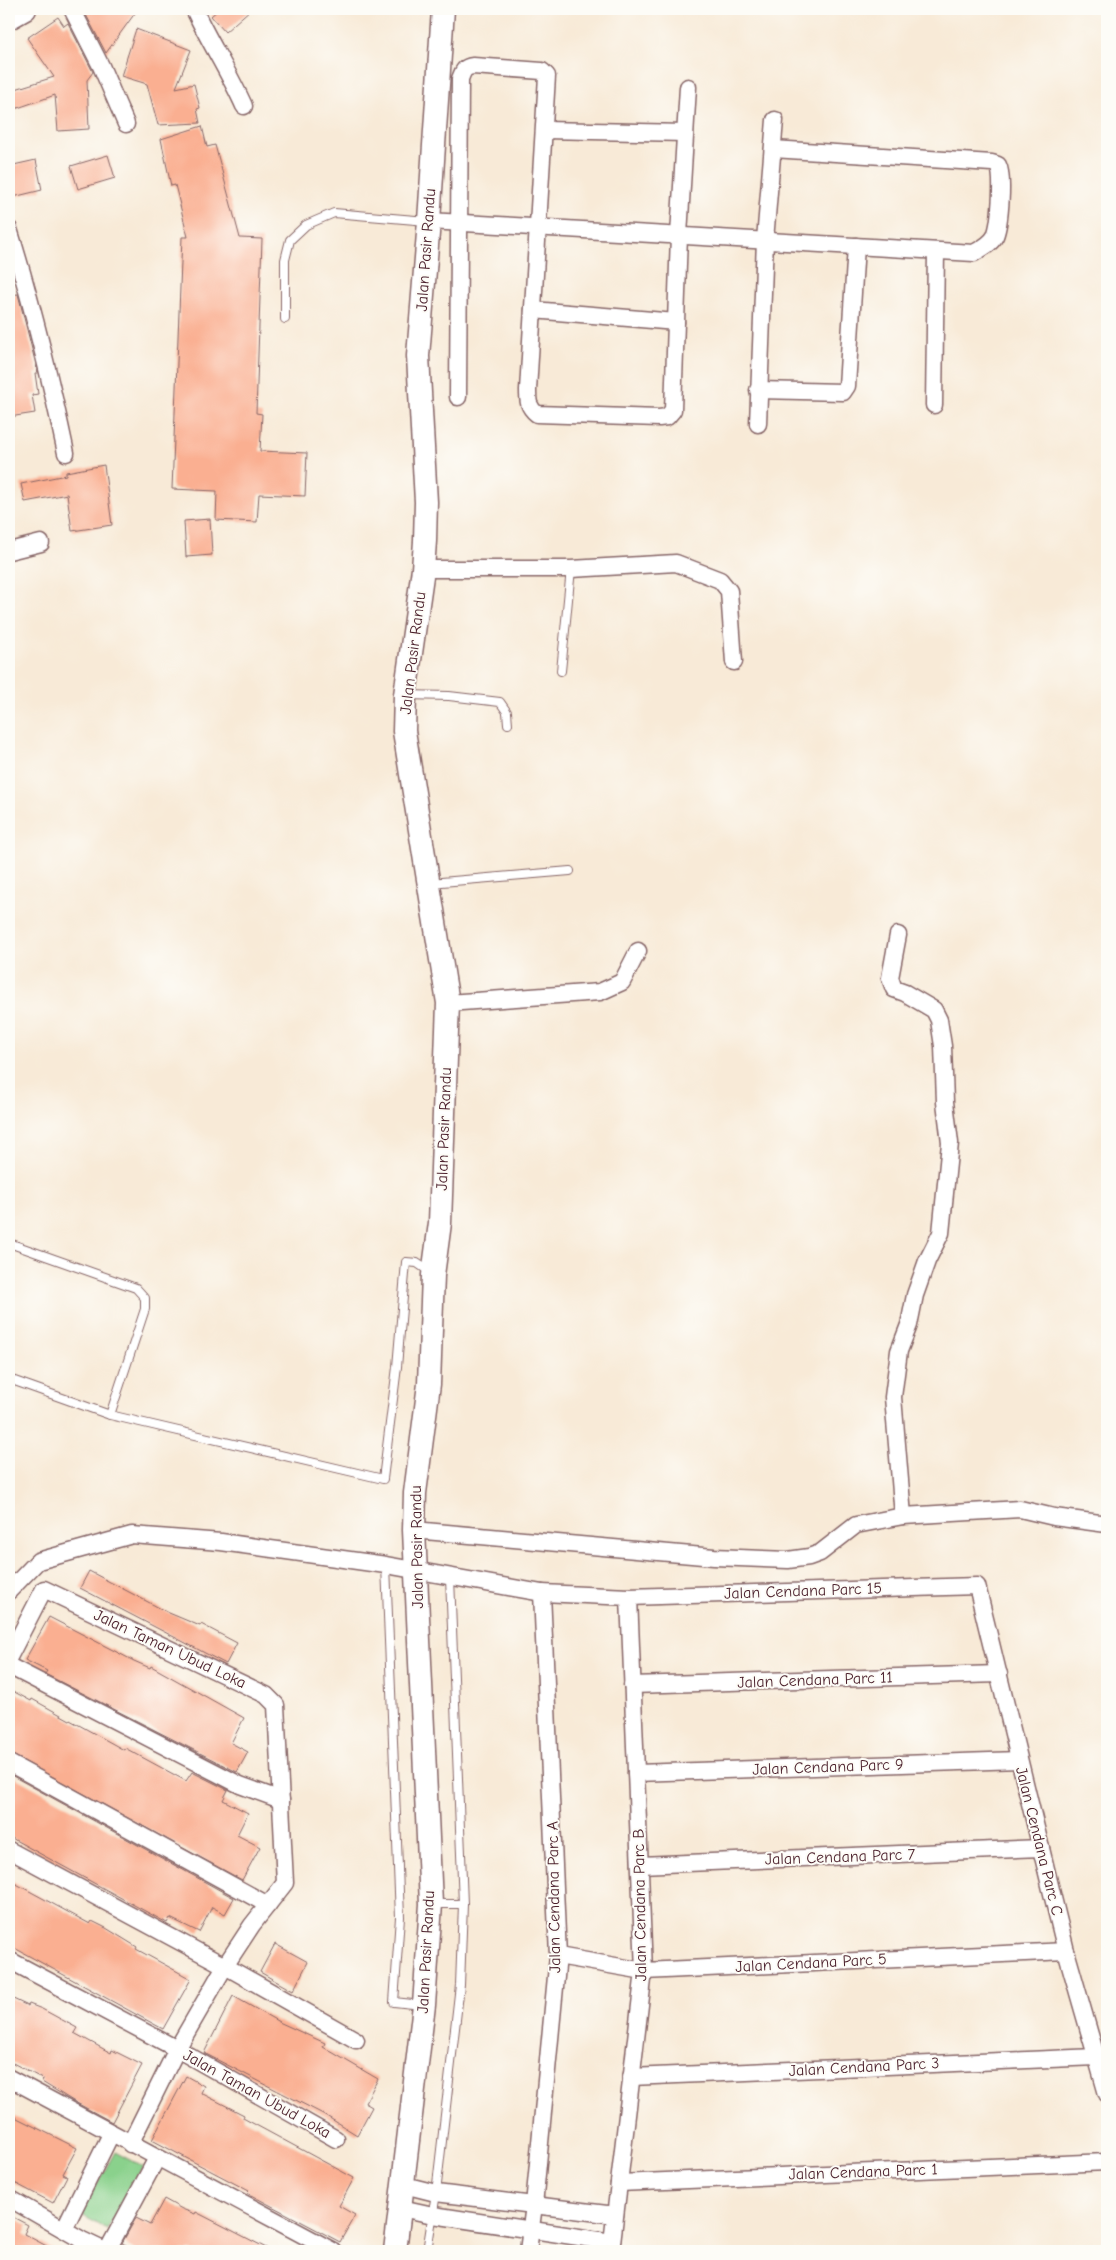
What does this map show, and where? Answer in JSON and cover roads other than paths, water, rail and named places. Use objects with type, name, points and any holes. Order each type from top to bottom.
[{"type":"main road","points":[[9,18],[25,9]]},
{"type":"main road","name":"Jalan Pasir Randu","points":[[395,2251],[424,2005],[431,1904],[414,1530],[415,1493],[428,1384],[434,1274],[440,1223],[448,1002],[404,731],[405,695],[423,569],[426,502],[418,356],[443,9]]},
{"type":"street","points":[[72,9],[101,66],[126,124]]},
{"type":"street","points":[[194,9],[204,31],[228,70],[244,106]]},
{"type":"street","points":[[458,397],[461,222],[460,79],[463,71],[467,67],[473,66],[542,71],[547,76],[528,403],[530,410],[537,414],[668,417],[672,410],[679,235],[688,87]]},
{"type":"street","points":[[758,424],[765,240],[775,120]]},
{"type":"street","points":[[545,130],[685,134]]},
{"type":"street","points":[[429,221],[974,253],[988,244],[995,236],[1001,191],[1001,171],[998,165],[992,163],[773,149]]},
{"type":"street","points":[[9,229],[30,296],[66,453]]},
{"type":"street","points":[[758,390],[843,392],[847,386],[856,246]]},
{"type":"street","points":[[934,405],[936,251]]},
{"type":"street","points":[[533,310],[676,322]]},
{"type":"street","points":[[9,551],[41,542]]},
{"type":"street","points":[[423,569],[571,569],[676,564],[720,580],[729,591],[734,662]]},
{"type":"street","points":[[898,935],[890,978],[894,989],[906,993],[934,1010],[939,1020],[943,1046],[945,1102],[950,1144],[941,1233],[927,1261],[915,1295],[909,1325],[899,1351],[893,1397],[903,1516]]},
{"type":"street","points":[[448,1002],[600,992],[622,982],[638,951]]},
{"type":"street","points":[[414,1530],[714,1557],[788,1560],[809,1558],[820,1553],[856,1525],[903,1516],[1020,1509],[1054,1517],[1107,1524]]},
{"type":"street","name":"Jalan Cendana Parc 15","points":[[9,1591],[38,1561],[132,1535],[221,1542],[386,1565],[542,1593],[629,1596],[977,1586]]},
{"type":"street","name":"Jalan Cendana Parc C","points":[[977,1586],[1066,1952],[1107,2094]]},
{"type":"street","name":"Jalan Taman Ubud Loka","points":[[9,1657],[44,1589],[266,1695],[276,1706],[285,1882],[252,1925],[225,1966],[177,2049],[130,2144]]},
{"type":"street","name":"Jalan Cendana Parc A","points":[[528,2251],[532,2230],[558,1956],[542,1593]]},
{"type":"street","name":"Jalan Cendana Parc B","points":[[611,2246],[644,1971],[629,1596]]},
{"type":"street","points":[[9,1666],[240,1785],[281,1800]]},
{"type":"street","name":"Jalan Cendana Parc 11","points":[[632,1685],[998,1674]]},
{"type":"street","name":"Jalan Cendana Parc 9","points":[[636,1773],[1019,1760]]},
{"type":"street","points":[[9,1763],[268,1905]]},
{"type":"street","name":"Jalan Cendana Parc 7","points":[[640,1865],[1041,1848]]},
{"type":"street","points":[[9,1850],[225,1966],[356,2040]]},
{"type":"street","name":"Jalan Cendana Parc 5","points":[[558,1956],[644,1971],[1066,1952]]},
{"type":"street","name":"Jalan Taman Ubud Loka","points":[[9,1960],[177,2049],[336,2139]]},
{"type":"street","name":"Jalan Cendana Parc 3","points":[[631,2077],[1096,2057]]},
{"type":"street","points":[[9,2078],[333,2251]]},
{"type":"street","points":[[64,2230],[111,2134]]},
{"type":"street","points":[[9,2198],[64,2230],[79,2246],[106,2251],[157,2158]]},
{"type":"street","name":"Jalan Cendana Parc 1","points":[[619,2183],[1107,2162]]},
{"type":"street","points":[[404,2185],[436,2193],[615,2215]]},
{"type":"street","points":[[401,2208],[432,2215],[532,2230],[611,2246]]},
{"type":"lane","points":[[285,318],[285,260],[290,240],[306,225],[334,213],[429,221]]},
{"type":"lane","points":[[561,671],[571,569]]},
{"type":"lane","points":[[405,695],[449,696],[500,702],[506,712],[508,724]]},
{"type":"lane","points":[[430,884],[570,871]]},
{"type":"lane","points":[[9,1243],[136,1288],[145,1298],[145,1309],[110,1415]]},
{"type":"lane","points":[[9,1379],[110,1415],[383,1479],[397,1367],[406,1262],[417,1263],[434,1274]]},
{"type":"lane","points":[[386,1565],[400,1917],[394,2002],[424,2005]]},
{"type":"lane","points":[[427,2251],[436,2193],[460,1985],[463,1904],[450,1578]]},
{"type":"lane","points":[[431,1904],[463,1904]]}]
